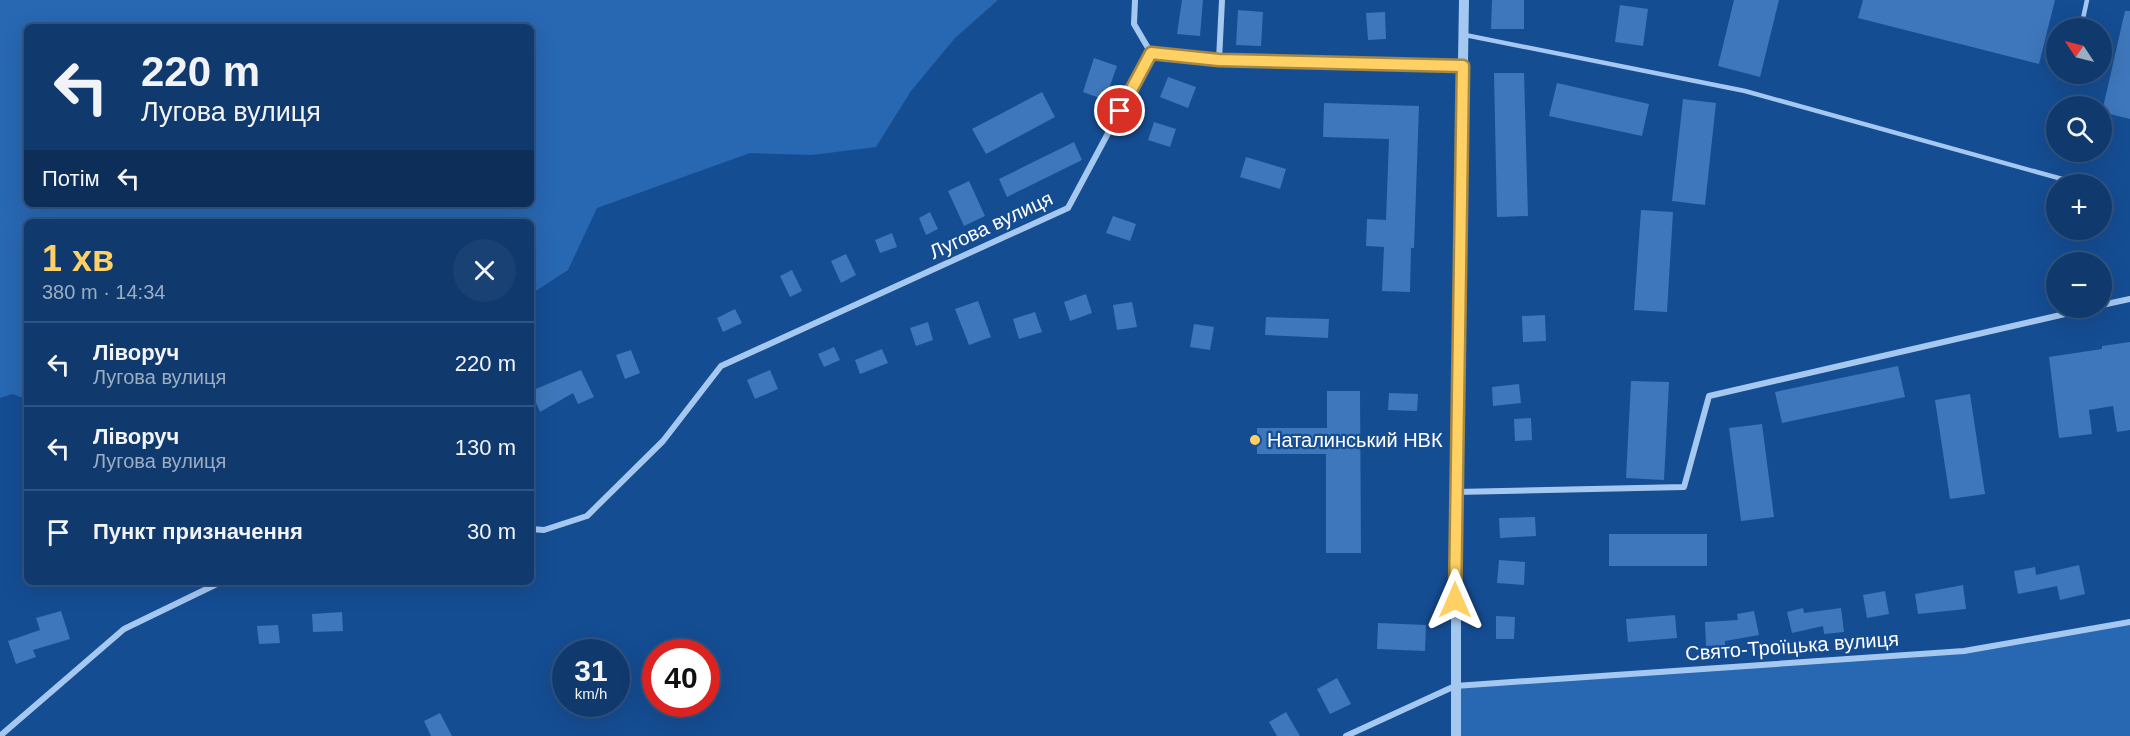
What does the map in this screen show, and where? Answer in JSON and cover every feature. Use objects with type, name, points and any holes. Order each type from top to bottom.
[{"type":"street","points":[[1135,0],[1134,24],[1151,53],[1219,60],[1463,66]]},
{"type":"street","points":[[1219,60],[1222,0]]},
{"type":"street","points":[[1456,736],[1456,492],[1464,0]]},
{"type":"street","name":"Лугова вулиця","points":[[534,529],[544,530],[587,516],[663,441],[721,366],[1068,208],[1151,53]]},
{"type":"street","points":[[2112,303],[2130,299]]},
{"type":"street","points":[[1456,492],[1684,487],[1709,396],[2048,318]]},
{"type":"street","points":[[0,736],[124,629],[215,585]]},
{"type":"street","name":"Свято-Троїцька вулиця","points":[[1455,686],[1964,651],[2130,622]]},
{"type":"street","points":[[1346,736],[1455,686]]},
{"type":"lane","points":[[2084,18],[2087,0]]},
{"type":"lane","points":[[1464,34],[1745,91],[2046,175]]},
{"type":"shaded area","points":[[0,0],[998,0],[955,38],[911,91],[876,147],[812,155],[750,153],[597,208],[568,270],[534,292],[534,219],[24,219],[24,398],[12,394],[0,398]]},
{"type":"shaded area","points":[[2130,622],[2130,736],[1456,736],[1455,686],[1964,651]]},
{"type":"building","points":[[1182,0],[1203,0],[1200,36],[1177,34]]},
{"type":"building","points":[[1492,0],[1524,0],[1524,29],[1491,29]]},
{"type":"building","points":[[1734,0],[1779,0],[1760,77],[1718,66]]},
{"type":"building","points":[[1863,0],[2055,0],[2050,18],[2046,18],[2046,36],[2039,64],[1858,18]]},
{"type":"building","points":[[1620,5],[1648,9],[1643,46],[1615,42]]},
{"type":"building","points":[[1238,10],[1263,12],[1261,46],[1236,45]]},
{"type":"building","points":[[2125,11],[2130,11],[2130,119],[2112,114],[2112,96],[2106,96],[2108,84],[2112,84],[2112,68]]},
{"type":"building","points":[[1385,12],[1386,39],[1368,40],[1366,13]]},
{"type":"building","points":[[1094,58],[1117,66],[1105,100],[1083,92]]},
{"type":"building","points":[[1494,73],[1524,73],[1528,216],[1497,217]]},
{"type":"building","points":[[1168,77],[1196,87],[1188,108],[1160,97]]},
{"type":"building","points":[[1557,83],[1649,104],[1642,136],[1549,116]]},
{"type":"building","points":[[1042,92],[1055,117],[986,154],[972,129]]},
{"type":"building","points":[[1683,99],[1716,103],[1705,205],[1672,201]]},
{"type":"building","points":[[1324,103],[1419,106],[1414,248],[1411,248],[1410,292],[1382,291],[1384,247],[1366,246],[1367,219],[1386,220],[1389,139],[1323,137]]},
{"type":"building","points":[[1154,122],[1176,129],[1170,147],[1148,140]]},
{"type":"building","points":[[1074,142],[1082,160],[1007,197],[999,179]]},
{"type":"building","points":[[1246,157],[1286,169],[1280,189],[1240,177]]},
{"type":"building","points":[[969,181],[985,216],[964,226],[948,191]]},
{"type":"building","points":[[1641,210],[1673,212],[1667,312],[1634,310]]},
{"type":"building","points":[[930,212],[938,229],[926,235],[919,218]]},
{"type":"building","points":[[1113,216],[1136,224],[1130,241],[1106,233]]},
{"type":"building","points":[[892,233],[897,247],[880,253],[875,240]]},
{"type":"building","points":[[846,254],[856,275],[841,283],[831,261]]},
{"type":"building","points":[[792,270],[802,291],[790,297],[780,276]]},
{"type":"building","points":[[1086,294],[1092,313],[1070,321],[1064,302]]},
{"type":"building","points":[[978,301],[991,337],[969,345],[955,309]]},
{"type":"building","points":[[1132,302],[1137,327],[1117,330],[1113,305]]},
{"type":"building","points":[[735,309],[742,323],[723,332],[717,318]]},
{"type":"building","points":[[1035,312],[1042,332],[1019,339],[1013,319]]},
{"type":"building","points":[[1545,315],[1546,341],[1523,342],[1522,316]]},
{"type":"building","points":[[1266,317],[1329,319],[1328,338],[1265,335]]},
{"type":"building","points":[[928,322],[933,340],[916,346],[910,328]]},
{"type":"building","points":[[1194,324],[1214,327],[1210,350],[1190,347]]},
{"type":"building","points":[[2130,342],[2130,430],[2117,432],[2113,406],[2089,410],[2092,434],[2059,438],[2049,357]]},
{"type":"building","points":[[834,347],[840,360],[824,367],[818,354]]},
{"type":"building","points":[[882,349],[888,363],[860,374],[855,360]]},
{"type":"building","points":[[631,350],[640,373],[625,379],[616,355]]},
{"type":"building","points":[[1898,366],[1905,397],[1782,423],[1775,392]]},
{"type":"building","points":[[581,370],[594,397],[578,404],[573,393],[540,412],[534,398],[534,390]]},
{"type":"building","points":[[770,370],[778,389],[755,399],[747,380]]},
{"type":"building","points":[[1631,381],[1669,382],[1664,480],[1626,478]]},
{"type":"building","points":[[1519,384],[1521,403],[1493,406],[1492,387]]},
{"type":"building","points":[[1327,391],[1360,391],[1361,553],[1326,553],[1326,454],[1257,454],[1257,428],[1327,428]]},
{"type":"building","points":[[1389,393],[1418,394],[1417,411],[1388,410]]},
{"type":"building","points":[[1970,394],[1985,494],[1950,499],[1935,400]]},
{"type":"building","points":[[1531,418],[1532,440],[1515,441],[1514,419]]},
{"type":"building","points":[[1762,424],[1774,517],[1741,521],[1729,428]]},
{"type":"building","points":[[1535,517],[1536,536],[1500,538],[1499,518]]},
{"type":"building","points":[[1609,534],[1707,534],[1707,566],[1609,566]]},
{"type":"building","points":[[1499,560],[1525,562],[1524,585],[1497,583]]},
{"type":"building","points":[[2079,565],[2085,594],[2060,600],[2057,586],[2018,594],[2014,571],[2035,567],[2036,575]]},
{"type":"building","points":[[1963,585],[1966,609],[1918,614],[1915,594]]},
{"type":"building","points":[[1885,591],[1889,614],[1867,618],[1863,595]]},
{"type":"building","points":[[1803,608],[1804,613],[1841,608],[1844,632],[1824,634],[1823,626],[1792,633],[1787,612]]},
{"type":"building","points":[[61,611],[70,639],[33,650],[36,657],[16,664],[8,641],[40,630],[36,618]]},
{"type":"building","points":[[1754,611],[1759,635],[1725,641],[1725,645],[1706,646],[1705,622],[1738,620],[1737,614]]},
{"type":"building","points":[[342,612],[343,631],[313,632],[312,614]]},
{"type":"building","points":[[1675,615],[1677,638],[1628,642],[1626,619]]},
{"type":"building","points":[[1496,616],[1515,617],[1514,639],[1496,639]]},
{"type":"building","points":[[1378,623],[1426,625],[1425,651],[1377,649]]},
{"type":"building","points":[[278,625],[280,643],[259,644],[257,626]]},
{"type":"building","points":[[1337,678],[1351,704],[1330,714],[1317,689]]},
{"type":"building","points":[[1286,712],[1300,736],[1277,736],[1269,722]]},
{"type":"building","points":[[440,713],[452,736],[431,736],[424,721]]},
{"type":"place","name":"Наталинський НВК","points":[[1255,440]]},
{"type":"route","points":[[1120,111],[1151,53],[1219,60],[1463,66],[1455,600]]}]
